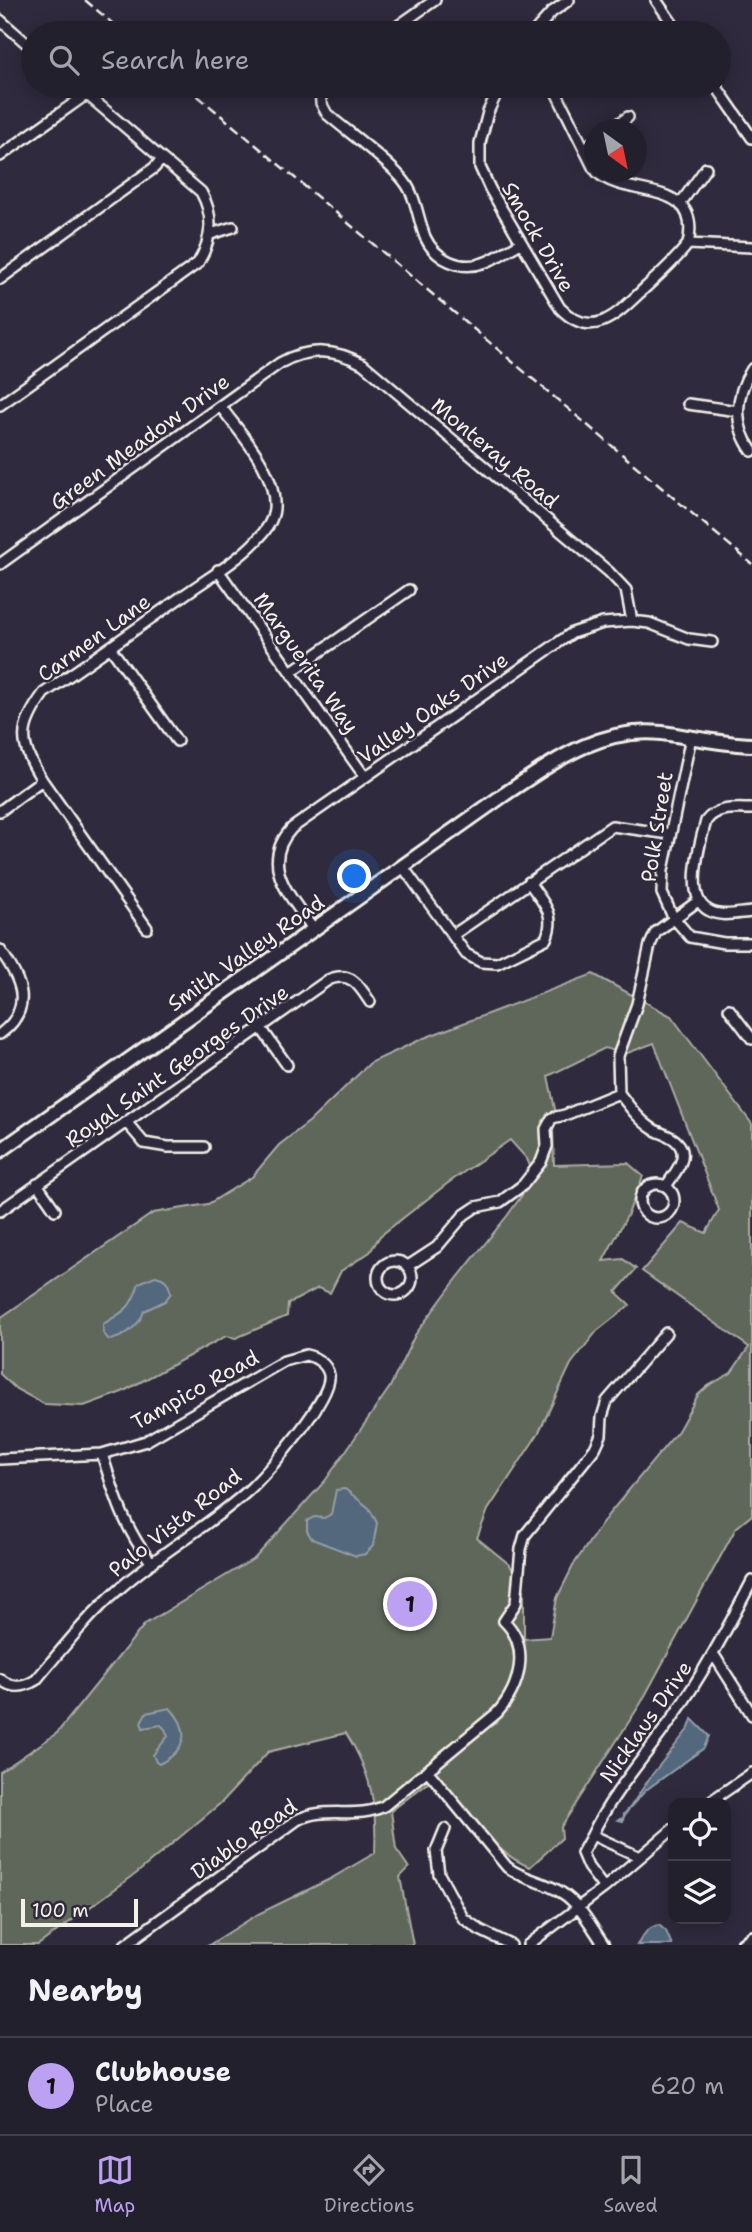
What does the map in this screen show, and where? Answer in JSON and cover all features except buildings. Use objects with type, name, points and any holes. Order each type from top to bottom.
[{"type":"main road","name":"Smith Valley Road","points":[[0,1151],[539,771],[582,746],[636,732],[752,745]]},
{"type":"main road","points":[[743,1945],[752,1938]]},
{"type":"street","points":[[405,21],[435,0]]},
{"type":"street","points":[[544,21],[569,0]]},
{"type":"street","points":[[656,0],[671,21]]},
{"type":"street","points":[[0,20],[4,30],[21,41]]},
{"type":"street","points":[[0,156],[81,98]]},
{"type":"street","points":[[0,405],[198,263],[208,246],[211,234],[209,206],[201,192],[92,98]]},
{"type":"street","points":[[321,98],[327,114],[405,181],[426,238],[440,257],[458,264],[476,265],[522,243]]},
{"type":"street","name":"Smock Drive","points":[[494,98],[488,112],[478,155],[484,177],[560,308],[567,315],[583,324],[612,318],[675,260],[688,244]]},
{"type":"street","points":[[559,98],[584,149]]},
{"type":"street","points":[[724,98],[752,138]]},
{"type":"street","points":[[0,279],[155,168],[162,159]]},
{"type":"street","points":[[680,204],[706,168]]},
{"type":"street","points":[[612,182],[666,194],[680,204],[689,224],[688,244],[752,247]]},
{"type":"street","points":[[211,234],[233,227]]},
{"type":"street","name":"Monteray Road","points":[[303,354],[327,351],[339,353],[363,364],[619,581],[629,598],[632,621]]},
{"type":"street","name":"Green Meadow Drive","points":[[0,564],[280,363],[303,354]]},
{"type":"street","points":[[752,369],[741,392],[737,411],[742,433],[752,451]]},
{"type":"street","points":[[688,404],[737,411]]},
{"type":"street","name":"Carmen Lane","points":[[147,928],[42,780],[28,757],[24,733],[29,715],[44,693],[218,570],[266,530],[274,510],[274,495],[264,468],[221,407]]},
{"type":"street","name":"Marguerita Way","points":[[218,570],[365,777]]},
{"type":"street","points":[[292,671],[409,590]]},
{"type":"street","name":"Valley Oaks Drive","points":[[313,929],[277,872],[276,853],[292,828],[572,633],[603,623],[632,621],[649,624],[689,639],[712,642]]},
{"type":"street","points":[[110,647],[177,741]]},
{"type":"street","name":"Polk Street","points":[[673,917],[662,893],[663,870],[691,737]]},
{"type":"street","points":[[0,811],[42,780]]},
{"type":"street","points":[[752,808],[720,810],[712,813],[706,821],[694,889],[698,901],[708,910],[723,915],[752,912]]},
{"type":"street","points":[[453,935],[612,826],[670,834]]},
{"type":"street","points":[[403,867],[466,954],[481,962],[497,963],[546,939],[551,927],[551,915],[529,882]]},
{"type":"street","points":[[666,1186],[679,1167],[683,1154],[681,1147],[677,1141],[648,1125],[619,1094],[618,1056],[637,1004],[650,944],[656,932],[698,901]]},
{"type":"street","points":[[673,917],[690,936],[724,943],[752,943]]},
{"type":"street","points":[[0,950],[15,970],[22,996],[18,1017],[0,1034]]},
{"type":"street","name":"Royal Saint Georges Drive","points":[[0,1211],[336,977],[353,979],[370,1002]]},
{"type":"street","points":[[729,1009],[752,1039]]},
{"type":"street","points":[[261,1028],[287,1065]]},
{"type":"street","points":[[408,1266],[437,1247],[464,1215],[476,1207],[500,1202],[523,1185],[541,1162],[547,1146],[546,1129],[552,1118],[619,1094]]},
{"type":"street","points":[[127,1123],[144,1143],[168,1147],[204,1147]]},
{"type":"street","points":[[37,1184],[55,1210]]},
{"type":"street","points":[[393,1260],[408,1266],[412,1277],[409,1289],[405,1293],[393,1295],[383,1291],[377,1275],[383,1265],[393,1260]]},
{"type":"street","name":"Diablo Road","points":[[125,1945],[297,1820],[321,1811],[372,1811],[384,1805],[489,1721],[505,1704],[518,1674],[520,1650],[514,1633],[504,1621],[516,1603],[521,1549],[525,1535],[596,1448],[607,1401],[666,1333]]},
{"type":"street","name":"Tampico Road","points":[[0,1460],[102,1454],[146,1441],[284,1361],[306,1355],[321,1362]]},
{"type":"street","name":"Palo Vista Road","points":[[0,1678],[11,1686],[27,1686],[36,1681],[78,1629],[118,1589],[203,1528],[252,1487],[298,1434],[326,1391],[329,1376],[321,1362]]},
{"type":"street","points":[[102,1454],[121,1513],[138,1547],[152,1563]]},
{"type":"street","name":"Nicklaus Drive","points":[[592,1835],[714,1655],[752,1581]]},
{"type":"street","points":[[714,1655],[752,1715]]},
{"type":"street","points":[[427,1770],[507,1867],[515,1874],[562,1892],[604,1945]]},
{"type":"street","points":[[715,1798],[752,1773]]},
{"type":"street","points":[[445,1829],[436,1851],[439,1874],[463,1918],[510,1945]]},
{"type":"street","points":[[528,1945],[604,1888],[668,1833]]},
{"type":"street","points":[[604,1888],[588,1867],[582,1853],[592,1835],[644,1854]]},
{"type":"green space","points":[[593,974],[671,1016],[752,1124],[752,1515],[736,1528],[641,1703],[561,1827],[562,1838],[530,1867],[491,1841],[441,1778],[426,1784],[391,1811],[396,1849],[409,1868],[400,1877],[413,1945],[209,1945],[258,1914],[330,1879],[375,1853],[375,1820],[371,1791],[362,1762],[346,1733],[268,1752],[222,1802],[137,1873],[38,1945],[0,1945],[0,1772],[57,1733],[145,1624],[255,1558],[325,1481],[390,1387],[415,1335],[535,1177],[527,1159],[510,1140],[448,1183],[380,1236],[370,1252],[341,1271],[330,1293],[318,1288],[288,1304],[287,1316],[236,1338],[226,1336],[122,1392],[84,1406],[44,1404],[16,1389],[0,1374],[0,1318],[153,1213],[208,1204],[252,1177],[279,1145],[310,1121],[370,1063],[424,1038]],"holes":[[[654,1043],[719,1210],[706,1233],[683,1223],[642,1271],[749,1347],[731,1373],[698,1395],[678,1431],[608,1515],[574,1564],[557,1598],[550,1637],[524,1639],[524,1590],[510,1565],[477,1538],[488,1510],[538,1434],[571,1364],[597,1331],[630,1305],[616,1292],[636,1269],[623,1259],[603,1261],[628,1214],[643,1176],[628,1163],[554,1165],[555,1109],[548,1076],[605,1048],[625,1054]]]},
{"type":"water","points":[[155,1276],[166,1282],[171,1293],[165,1301],[144,1311],[131,1330],[109,1340],[103,1333],[103,1324],[126,1308],[139,1283]]},
{"type":"water","points":[[345,1489],[369,1508],[377,1523],[373,1546],[365,1554],[356,1556],[312,1539],[307,1531],[307,1521],[331,1514],[336,1490]]},
{"type":"water","points":[[170,1708],[181,1724],[183,1739],[175,1752],[159,1764],[153,1755],[168,1736],[165,1729],[161,1725],[143,1728],[141,1722],[146,1713]]},
{"type":"water","points":[[692,1719],[709,1736],[704,1748],[646,1790],[630,1807],[689,1728]]},
{"type":"water","points":[[659,1925],[666,1931],[672,1945],[637,1945],[648,1930]]},
{"type":"railway","points":[[85,0],[110,21]]},
{"type":"railway","points":[[200,98],[752,564]]},
{"type":"place","name":"Clubhouse","points":[[410,1604]]}]
